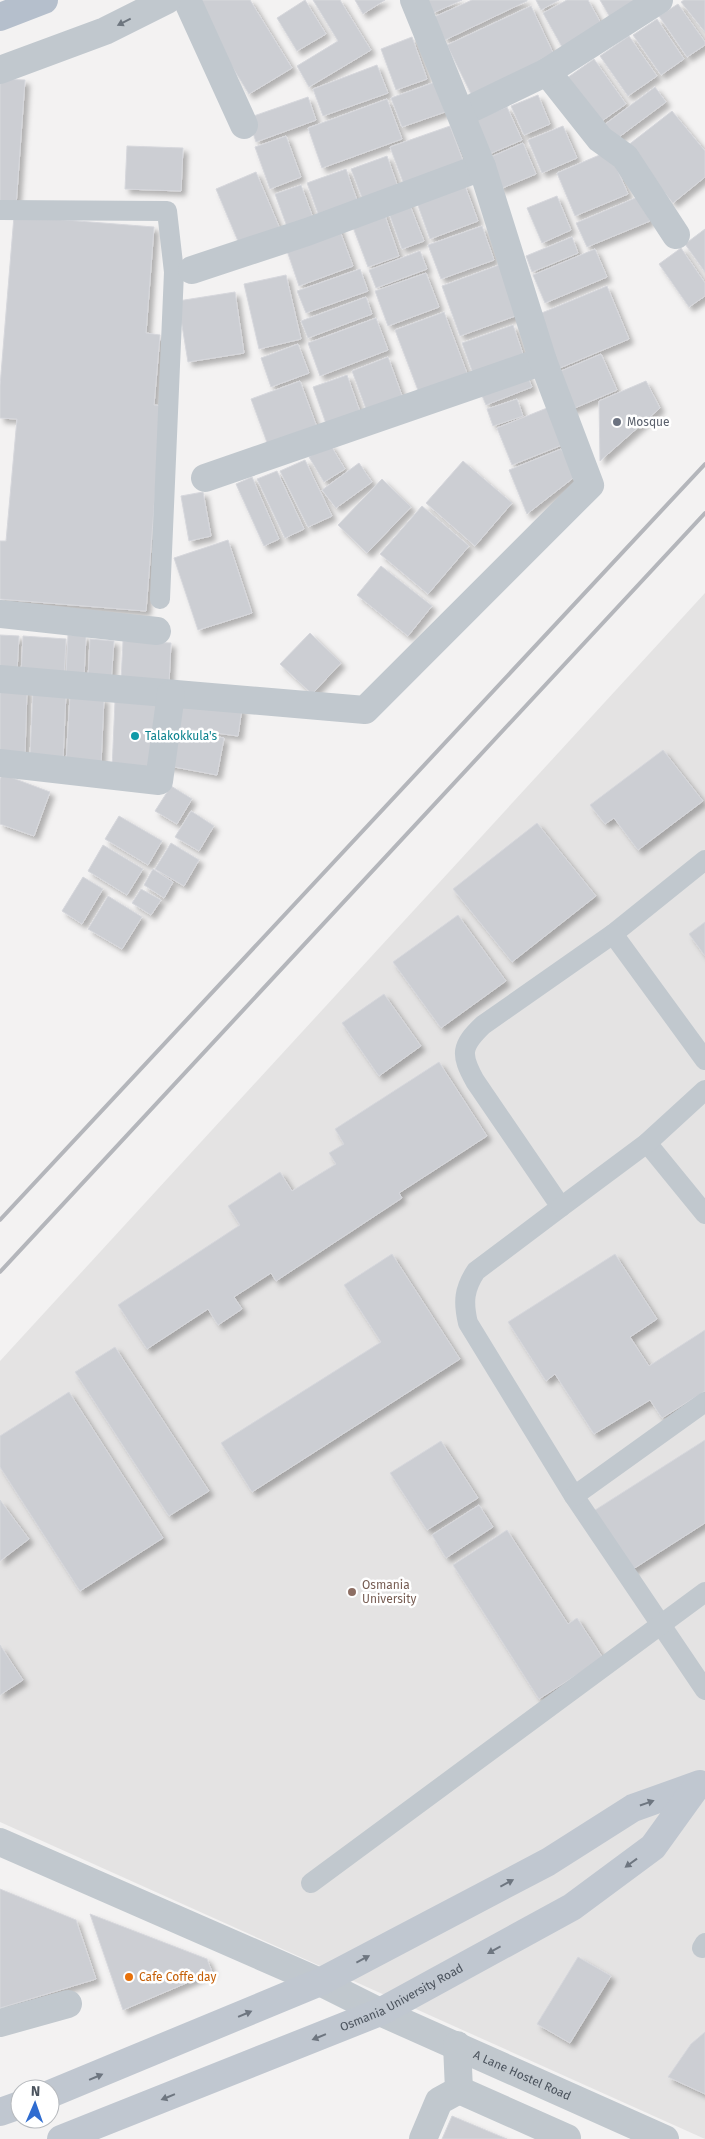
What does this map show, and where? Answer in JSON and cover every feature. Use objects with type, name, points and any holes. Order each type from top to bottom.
[{"type":"main road","points":[[0,17],[44,0]]},
{"type":"main road","name":"Osmania University Road","points":[[60,2090],[320,1982],[548,1862],[633,1808],[701,1784]]},
{"type":"main road","name":"Osmania University Road","points":[[61,2139],[380,2012],[572,1907],[652,1847],[701,1784]]},
{"type":"street","points":[[0,70],[105,32],[167,0]]},
{"type":"street","points":[[187,0],[244,126]]},
{"type":"street","points":[[0,679],[366,710],[590,485],[543,361],[482,168],[462,113],[414,0]]},
{"type":"street","points":[[462,113],[547,72],[659,0]]},
{"type":"street","points":[[547,72],[600,139],[625,157],[676,235]]},
{"type":"street","points":[[192,270],[307,232],[482,168]]},
{"type":"street","points":[[205,478],[543,361]]},
{"type":"street","points":[[0,614],[157,630]]},
{"type":"street","points":[[0,763],[160,781],[171,694]]},
{"type":"street","name":"A Lane Hostel Road","points":[[0,1842],[320,1982],[380,2012],[665,2139]]},
{"type":"street","points":[[0,2023],[68,2004]]},
{"type":"street","points":[[456,2045],[459,2090]]},
{"type":"street","points":[[459,2090],[567,2138],[583,2102]]},
{"type":"street","points":[[423,2139],[439,2101],[459,2090]]},
{"type":"lane","points":[[0,210],[167,211],[174,272],[160,600]]},
{"type":"lane","points":[[561,1207],[475,1080],[466,1065],[464,1049],[471,1036],[483,1025],[613,934],[705,860]]},
{"type":"lane","points":[[613,934],[705,1060]]},
{"type":"lane","points":[[705,1090],[647,1143],[476,1271],[467,1285],[464,1296],[468,1323],[574,1496],[705,1690]]},
{"type":"lane","points":[[647,1143],[705,1214]]},
{"type":"lane","points":[[574,1496],[705,1402]]},
{"type":"lane","points":[[311,1883],[705,1592]]},
{"type":"shaded area","name":"Osmania University","points":[[705,593],[705,2139],[0,1822],[0,1361]]},
{"type":"building","points":[[201,0],[250,0],[292,68],[249,94],[194,5]]},
{"type":"building","points":[[305,0],[326,34],[297,51],[277,18]]},
{"type":"building","points":[[313,0],[340,0],[371,50],[309,87],[297,66],[338,41]]},
{"type":"building","points":[[355,0],[385,0],[363,14]]},
{"type":"building","points":[[427,0],[462,0],[433,13]]},
{"type":"building","points":[[472,0],[527,1],[445,40],[434,17]]},
{"type":"building","points":[[536,0],[559,0],[541,10]]},
{"type":"building","points":[[567,0],[588,0],[602,25],[562,47],[543,13]]},
{"type":"building","points":[[600,0],[646,0],[611,19]]},
{"type":"building","points":[[684,0],[705,0],[705,32],[681,2]]},
{"type":"building","points":[[678,4],[705,42],[705,45],[687,57],[659,16]]},
{"type":"building","points":[[531,6],[555,57],[472,96],[447,45]]},
{"type":"building","points":[[657,19],[684,59],[661,75],[633,35]]},
{"type":"building","points":[[629,36],[657,76],[628,96],[600,56]]},
{"type":"building","points":[[412,37],[427,79],[396,90],[381,49]]},
{"type":"building","points":[[594,59],[626,104],[599,123],[567,78]]},
{"type":"building","points":[[377,65],[388,93],[323,116],[313,89]]},
{"type":"building","points":[[0,79],[25,80],[16,206],[0,205]]},
{"type":"building","points":[[435,82],[445,112],[402,127],[391,98]]},
{"type":"building","points":[[655,87],[666,102],[615,140],[604,125]]},
{"type":"building","points":[[538,95],[550,124],[524,135],[511,106]]},
{"type":"building","points":[[308,97],[316,120],[256,142],[248,118]]},
{"type":"building","points":[[387,99],[402,139],[322,168],[308,128]]},
{"type":"building","points":[[507,107],[522,140],[487,155],[472,121]]},
{"type":"building","points":[[672,111],[705,151],[705,177],[673,203],[627,146]]},
{"type":"building","points":[[450,126],[466,169],[406,190],[390,147]]},
{"type":"building","points":[[563,126],[577,158],[542,173],[528,140]]},
{"type":"building","points":[[286,136],[301,177],[270,189],[255,147]]},
{"type":"building","points":[[523,143],[536,174],[500,189],[486,159]]},
{"type":"building","points":[[127,146],[183,148],[181,191],[125,189]]},
{"type":"building","points":[[609,151],[628,194],[575,216],[557,173]]},
{"type":"building","points":[[387,156],[399,190],[364,203],[351,169]]},
{"type":"building","points":[[346,169],[359,206],[320,219],[307,183]]},
{"type":"building","points":[[256,172],[280,229],[240,246],[216,189]]},
{"type":"building","points":[[464,183],[478,221],[430,239],[416,200]]},
{"type":"building","points":[[301,185],[316,226],[290,235],[275,194]]},
{"type":"building","points":[[557,196],[571,230],[542,243],[527,208]]},
{"type":"building","points":[[640,196],[650,221],[587,247],[576,223]]},
{"type":"building","points":[[407,198],[424,241],[402,249],[386,205]]},
{"type":"building","points":[[383,210],[399,256],[368,267],[351,222]]},
{"type":"building","points":[[14,216],[154,227],[146,333],[160,335],[154,405],[162,406],[146,611],[0,599],[0,541],[6,541],[17,419],[0,418],[0,386]]},
{"type":"building","points":[[337,223],[353,266],[299,286],[284,242]]},
{"type":"building","points":[[482,226],[494,260],[441,279],[428,245]]},
{"type":"building","points":[[705,229],[705,272],[685,244]]},
{"type":"building","points":[[572,237],[578,253],[532,272],[526,256]]},
{"type":"building","points":[[681,248],[705,283],[705,296],[689,307],[659,264]]},
{"type":"building","points":[[595,249],[607,277],[545,303],[533,275]]},
{"type":"building","points":[[420,251],[427,269],[376,288],[369,270]]},
{"type":"building","points":[[499,265],[518,315],[460,336],[442,286]]},
{"type":"building","points":[[360,269],[368,291],[306,313],[297,291]]},
{"type":"building","points":[[426,273],[439,307],[388,326],[375,291]]},
{"type":"building","points":[[286,275],[301,339],[259,349],[244,284]]},
{"type":"building","points":[[607,286],[629,339],[555,370],[532,317]]},
{"type":"building","points":[[235,292],[244,353],[188,362],[178,301]]},
{"type":"building","points":[[366,297],[372,314],[308,338],[301,321]]},
{"type":"building","points":[[444,312],[468,376],[419,393],[395,330]]},
{"type":"building","points":[[376,318],[388,350],[320,376],[308,343]]},
{"type":"building","points":[[513,325],[525,360],[475,379],[462,343]]},
{"type":"building","points":[[298,344],[309,373],[271,387],[261,358]]},
{"type":"building","points":[[601,354],[617,390],[570,410],[554,374]]},
{"type":"building","points":[[388,357],[405,404],[369,417],[352,371]]},
{"type":"building","points":[[526,373],[532,387],[486,405],[480,391]]},
{"type":"building","points":[[347,375],[363,420],[329,432],[313,387]]},
{"type":"building","points":[[300,381],[318,430],[269,448],[251,399]]},
{"type":"building","points":[[646,381],[660,408],[600,461],[599,401]]},
{"type":"building","points":[[517,399],[523,416],[493,426],[487,409]]},
{"type":"building","points":[[547,408],[562,445],[512,465],[497,428]]},
{"type":"building","points":[[330,444],[345,469],[324,482],[309,457]]},
{"type":"building","points":[[561,449],[577,475],[527,514],[509,470]]},
{"type":"building","points":[[305,460],[332,516],[308,527],[280,471]]},
{"type":"building","points":[[463,461],[512,503],[475,546],[426,503]]},
{"type":"building","points":[[359,463],[372,482],[336,508],[322,490]]},
{"type":"building","points":[[277,471],[304,529],[285,538],[257,479]]},
{"type":"building","points":[[252,477],[279,539],[264,546],[236,484]]},
{"type":"building","points":[[382,479],[411,507],[367,553],[338,525]]},
{"type":"building","points":[[203,492],[211,536],[189,541],[181,496]]},
{"type":"building","points":[[422,506],[469,546],[428,594],[380,554]]},
{"type":"building","points":[[228,540],[252,613],[198,630],[174,558]]},
{"type":"building","points":[[381,566],[432,606],[408,636],[357,595]]},
{"type":"building","points":[[310,633],[341,663],[312,694],[280,664]]},
{"type":"building","points":[[0,635],[19,636],[17,671],[0,670]]},
{"type":"building","points":[[68,635],[86,636],[84,677],[66,675]]},
{"type":"building","points":[[23,636],[66,639],[64,677],[21,675]]},
{"type":"building","points":[[90,639],[114,641],[111,682],[88,680]]},
{"type":"building","points":[[123,641],[171,643],[169,683],[121,680]]},
{"type":"building","points":[[0,688],[27,689],[25,754],[0,753]]},
{"type":"building","points":[[33,692],[66,693],[63,760],[30,758]]},
{"type":"building","points":[[70,696],[104,698],[101,764],[66,763]]},
{"type":"building","points":[[177,699],[242,708],[238,736],[173,727]]},
{"type":"building","name":"Talakokkula's","points":[[115,701],[157,703],[154,771],[112,769]]},
{"type":"building","points":[[170,728],[224,738],[217,775],[164,765]]},
{"type":"building","points":[[663,750],[703,801],[638,850],[614,818],[605,824],[590,805]]},
{"type":"building","points":[[2,774],[50,792],[34,836],[0,824],[0,780]]},
{"type":"building","points":[[171,786],[192,799],[177,824],[155,811]]},
{"type":"building","points":[[191,811],[214,826],[199,851],[175,837]]},
{"type":"building","points":[[119,816],[162,841],[148,865],[105,839]]},
{"type":"building","points":[[537,823],[596,896],[512,962],[453,889]]},
{"type":"building","points":[[171,843],[199,860],[184,886],[155,869]]},
{"type":"building","points":[[103,845],[143,869],[127,895],[88,871]]},
{"type":"building","points":[[153,869],[173,882],[164,898],[144,885]]},
{"type":"building","points":[[83,877],[103,889],[82,924],[62,911]]},
{"type":"building","points":[[141,889],[161,900],[151,915],[132,903]]},
{"type":"building","points":[[108,896],[142,917],[122,949],[88,929]]},
{"type":"building","points":[[458,915],[506,981],[441,1028],[393,962]]},
{"type":"building","points":[[705,922],[705,956],[689,934]]},
{"type":"building","points":[[384,994],[421,1046],[379,1076],[342,1023]]},
{"type":"building","points":[[439,1062],[487,1136],[399,1193],[402,1198],[276,1281],[271,1273],[234,1297],[242,1309],[218,1325],[208,1309],[147,1349],[118,1305],[240,1225],[228,1206],[280,1172],[292,1191],[336,1164],[329,1153],[344,1144],[335,1129]]},
{"type":"building","points":[[392,1254],[460,1359],[252,1492],[221,1443],[381,1342],[344,1285]]},
{"type":"building","points":[[615,1254],[657,1319],[630,1337],[649,1366],[705,1330],[705,1391],[662,1418],[650,1400],[594,1434],[555,1374],[546,1381],[508,1322]]},
{"type":"building","points":[[115,1347],[209,1491],[169,1516],[75,1372]]},
{"type":"building","points":[[69,1392],[163,1538],[80,1591],[0,1467],[0,1436]]},
{"type":"building","points":[[705,1440],[705,1523],[630,1571],[592,1512]]},
{"type":"building","points":[[441,1441],[478,1498],[427,1530],[390,1473]]},
{"type":"building","points":[[0,1500],[29,1539],[0,1561]]},
{"type":"building","points":[[479,1505],[493,1527],[446,1558],[432,1535]]},
{"type":"building","points":[[507,1530],[568,1624],[577,1618],[603,1658],[539,1699],[453,1565]]},
{"type":"building","points":[[0,1645],[23,1680],[0,1695]]},
{"type":"building","points":[[0,1889],[76,1920],[96,1979],[0,2008]]},
{"type":"building","points":[[90,1914],[207,1959],[212,1972],[123,2010]]},
{"type":"building","points":[[578,1957],[611,1976],[570,2043],[537,2024]]},
{"type":"building","points":[[705,2032],[705,2094],[668,2077],[691,2044]]},
{"type":"building","points":[[452,2116],[507,2139],[442,2139]]},
{"type":"railway","points":[[0,1220],[705,464]]},
{"type":"railway","points":[[0,1272],[705,513]]},
{"type":"place","name":"Mosque","points":[[617,422]]},
{"type":"place","name":"Talakokkula's","points":[[135,736]]},
{"type":"place","name":"Osmania University","points":[[352,1592]]},
{"type":"place","name":"Cafe Coffe day","points":[[129,1977]]}]
